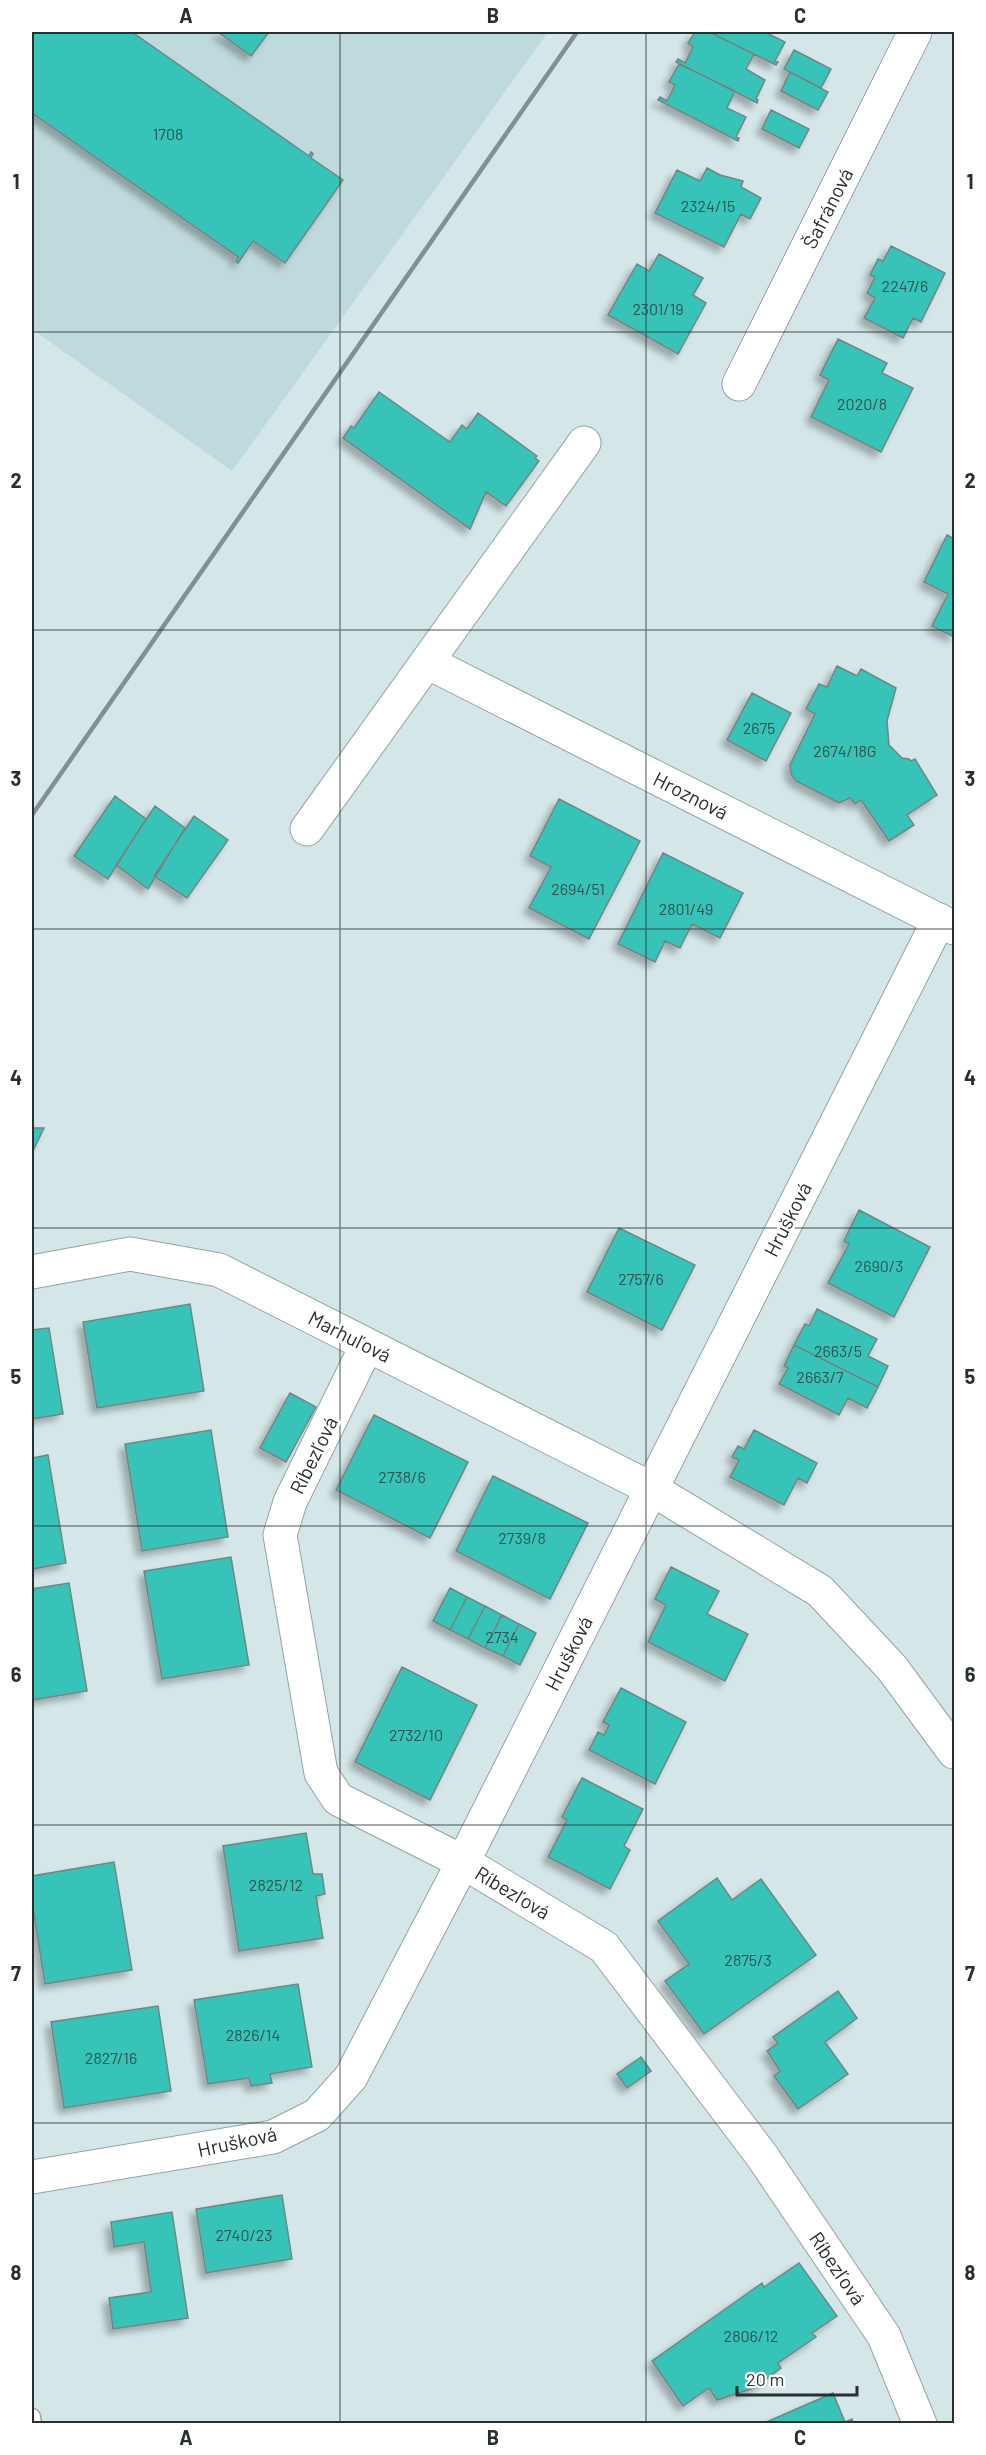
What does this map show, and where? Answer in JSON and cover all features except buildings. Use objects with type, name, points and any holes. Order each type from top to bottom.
[{"type":"street","name":"Šafránová","points":[[739,384],[915,32]]},
{"type":"street","points":[[308,829],[584,443]]},
{"type":"street","name":"Hroznová","points":[[427,662],[947,924]]},
{"type":"street","name":"Hrušková","points":[[32,2177],[273,2137],[317,2115],[351,2078],[463,1862],[650,1488],[947,924]]},
{"type":"street","name":"Marhuľová","points":[[32,1272],[130,1254],[219,1270],[650,1488],[820,1591],[892,1668],[954,1752]]},
{"type":"street","name":"Ríbezľová","points":[[367,1345],[290,1502],[280,1536],[321,1773],[338,1799],[463,1862],[604,1947],[762,2156],[884,2336],[920,2424]]},
{"type":"lane","points":[[32,2417],[33,2424]]},
{"type":"shaded area","points":[[32,32],[548,32],[232,471],[32,329]]},
{"type":"railway","points":[[32,815],[577,32]]}]
